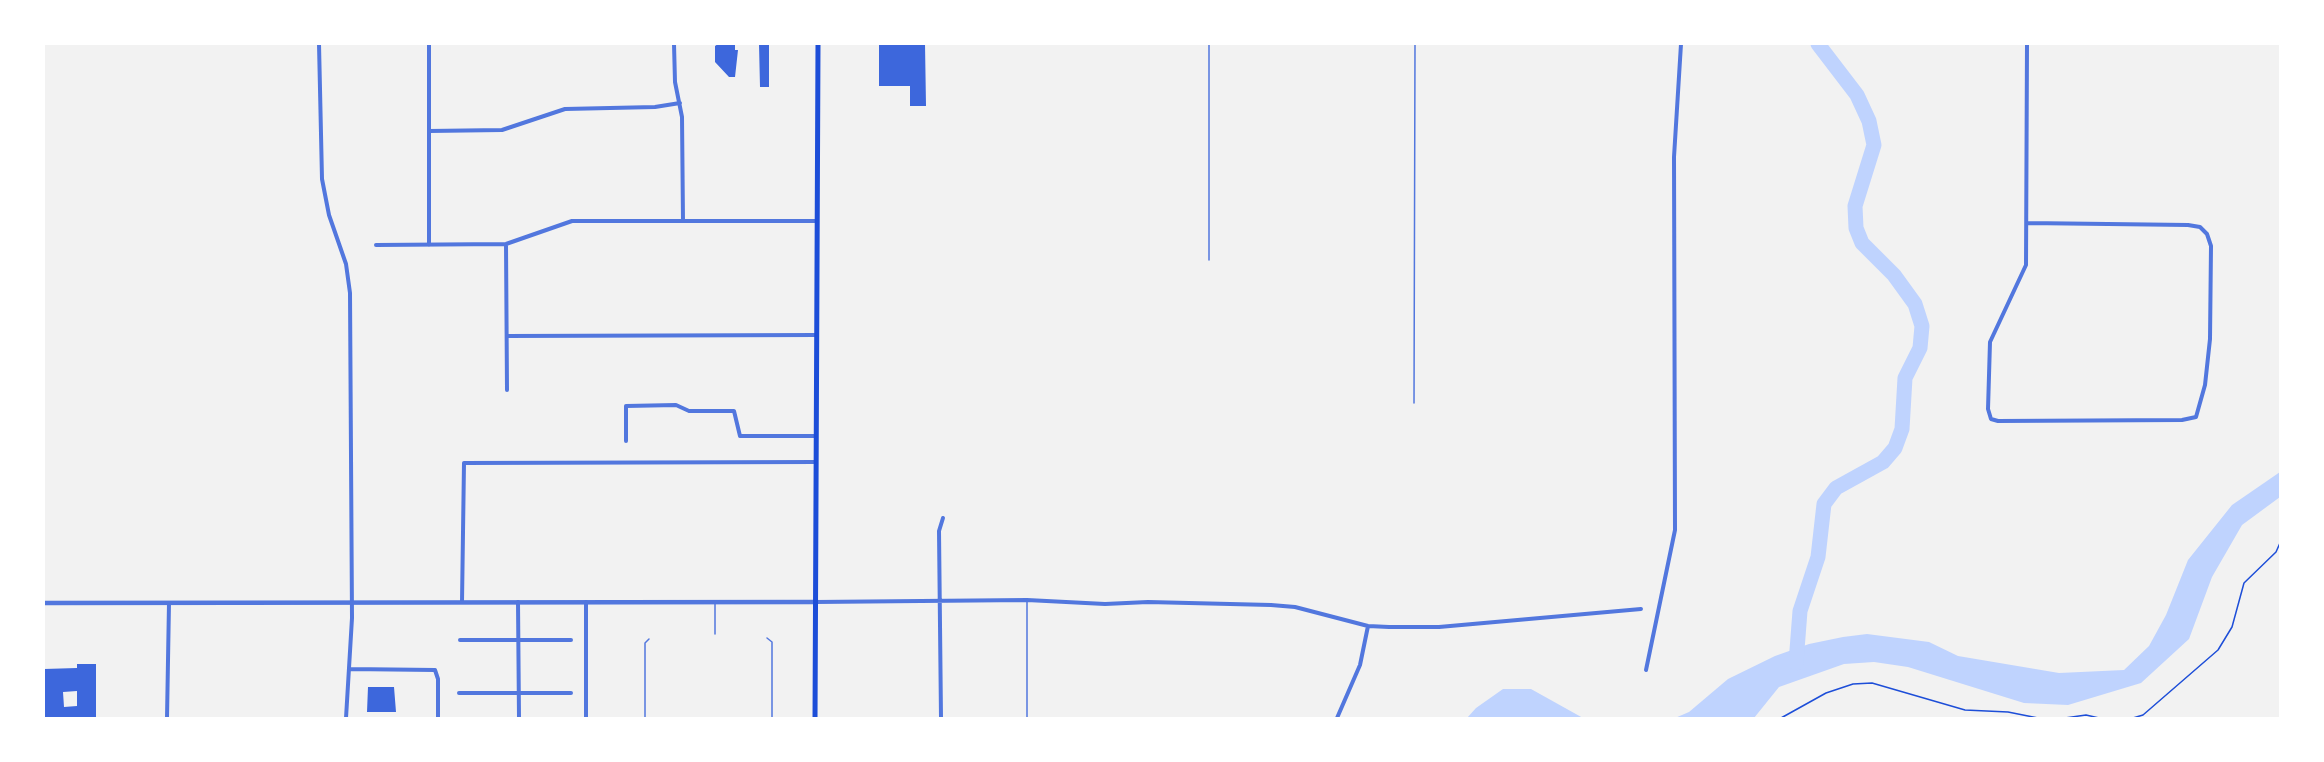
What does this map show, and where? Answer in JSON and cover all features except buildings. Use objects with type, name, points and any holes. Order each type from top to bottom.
[{"type":"main road","points":[[815,718],[818,44]]},
{"type":"street","points":[[319,44],[322,179],[329,215],[346,264],[350,293],[352,603],[346,718]]},
{"type":"street","points":[[429,44],[429,245]]},
{"type":"street","points":[[674,44],[675,82],[682,124],[682,221]]},
{"type":"street","points":[[1646,670],[1675,530],[1674,157],[1681,44]]},
{"type":"street","points":[[2027,44],[2027,224],[2024,274],[1990,342],[1988,409],[1991,418],[1998,421],[2193,419],[2200,408],[2210,339],[2211,246],[2209,237],[2203,229],[2188,225],[2027,224]]},
{"type":"street","points":[[429,131],[502,130],[576,108],[655,107],[680,103]]},
{"type":"street","points":[[376,245],[506,244],[572,221],[816,221]]},
{"type":"street","points":[[506,244],[507,390]]},
{"type":"street","points":[[507,336],[816,335]]},
{"type":"street","points":[[626,441],[626,406],[676,405],[689,411],[734,411],[740,436],[816,436]]},
{"type":"street","points":[[462,602],[464,463],[816,462]]},
{"type":"street","points":[[941,718],[939,531],[943,518]]},
{"type":"street","points":[[44,603],[1027,600],[1093,604],[1148,602],[1271,604],[1295,607],[1368,626],[1439,627],[1641,609]]},
{"type":"street","points":[[518,602],[519,718]]},
{"type":"street","points":[[586,602],[586,718]]},
{"type":"street","points":[[167,718],[169,603]]},
{"type":"street","points":[[1337,718],[1360,665],[1368,626]]},
{"type":"street","points":[[460,640],[571,640]]},
{"type":"street","points":[[349,669],[435,670],[438,679],[438,718]]},
{"type":"street","points":[[459,693],[571,693]]},
{"type":"lane","points":[[1209,44],[1209,260]]},
{"type":"lane","points":[[1414,403],[1415,44]]},
{"type":"lane","points":[[1027,600],[1027,718]]},
{"type":"lane","points":[[715,602],[715,633]]},
{"type":"lane","points":[[767,638],[772,642],[772,718]]},
{"type":"lane","points":[[645,718],[645,643],[649,639]]},
{"type":"path","points":[[2133,718],[2143,715],[2218,650],[2232,627],[2244,583],[2276,552],[2280,543]]},
{"type":"path","points":[[1781,718],[1826,693],[1853,684],[1872,683],[1965,710],[2008,712],[2038,718]]},
{"type":"path","points":[[2066,718],[2086,715],[2099,718]]},
{"type":"water","points":[[2280,472],[2280,497],[2242,525],[2212,577],[2189,639],[2141,683],[2068,705],[2024,703],[1908,667],[1874,662],[1844,664],[1779,687],[1754,718],[1675,718],[1689,712],[1728,679],[1775,656],[1809,644],[1867,634],[1929,642],[1958,656],[2059,673],[2124,670],[2149,646],[2166,615],[2188,560],[2232,505]]},
{"type":"water","points":[[1503,689],[1531,689],[1583,718],[1467,718],[1476,708]]},
{"type":"waterway","points":[[1796,663],[1800,611],[1818,557],[1824,504],[1836,488],[1883,462],[1895,448],[1902,429],[1905,378],[1920,348],[1922,326],[1915,304],[1894,275],[1862,243],[1856,228],[1855,206],[1874,145],[1869,121],[1857,95],[1818,44]]}]
